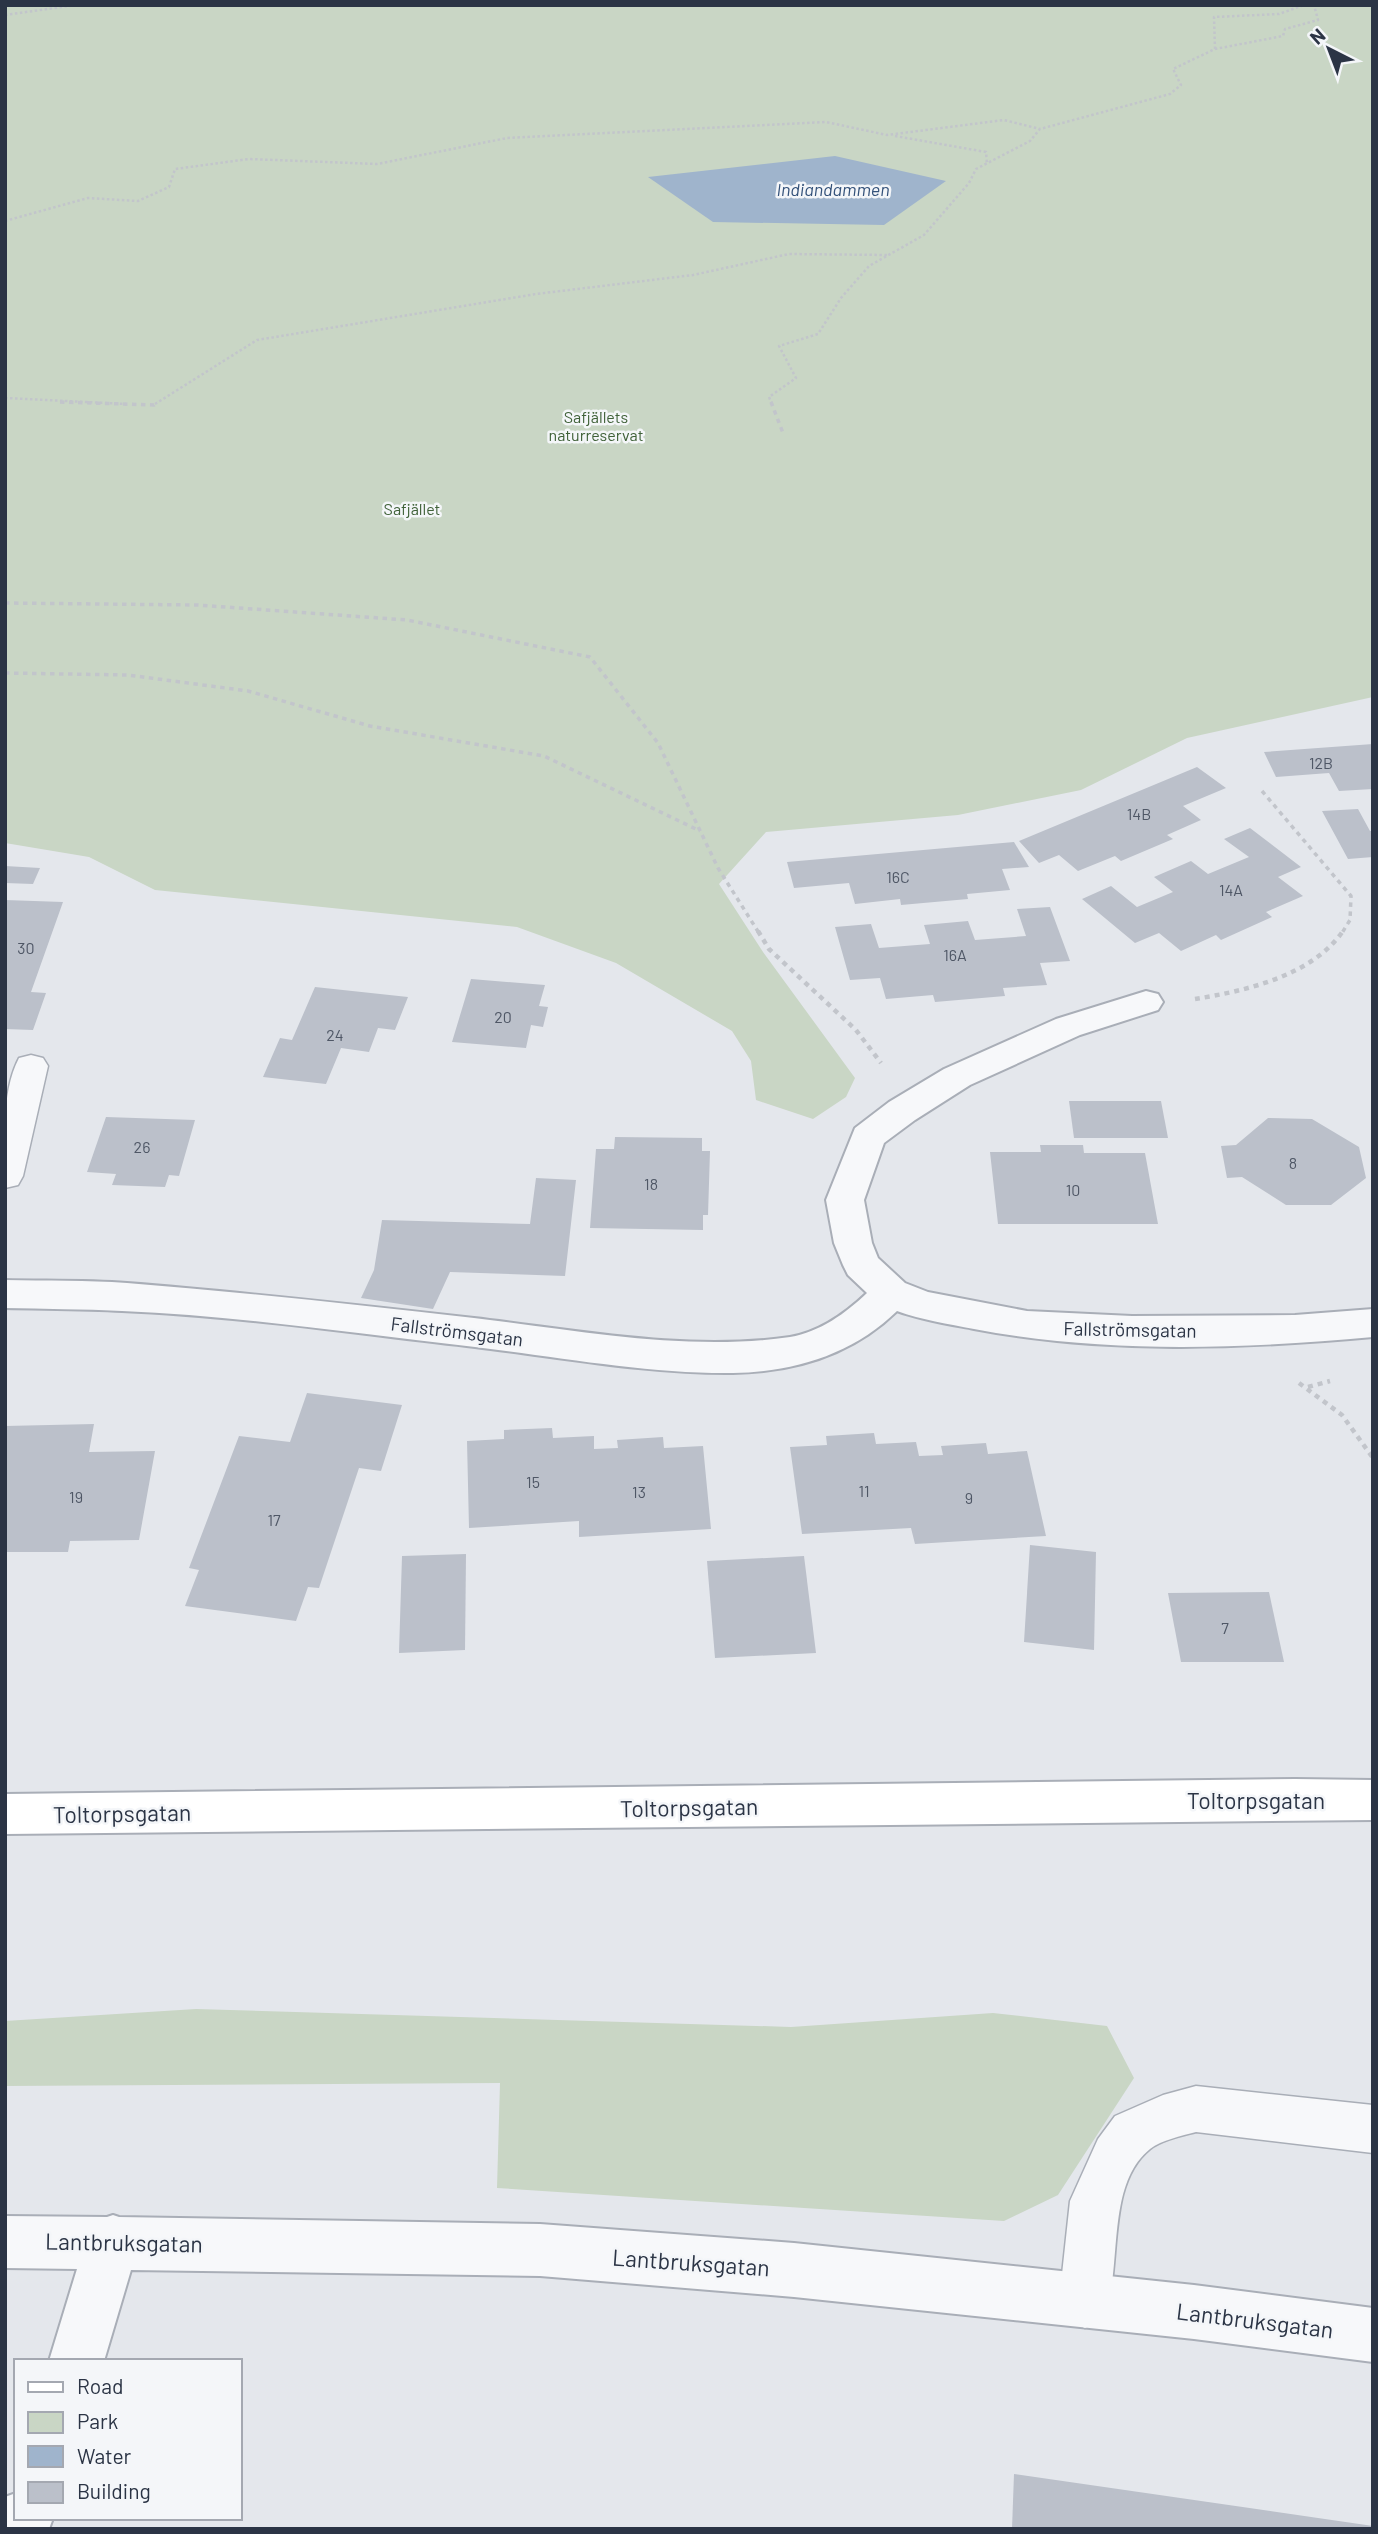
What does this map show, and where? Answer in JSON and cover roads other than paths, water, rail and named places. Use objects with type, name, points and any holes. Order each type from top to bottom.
[{"type":"street","name":"Fallströmsgatan","points":[[1146,1002],[1068,1027],[957,1077],[902,1111],[868,1137],[845,1200],[853,1243],[862,1265],[891,1293],[922,1306],[1027,1325],[1132,1331],[1282,1330],[1373,1323]]},
{"type":"street","name":"Fallströmsgatan","points":[[5,1294],[124,1297],[303,1313],[661,1354],[734,1358],[794,1351],[832,1339],[863,1320],[891,1293]]},
{"type":"street","name":"Toltorpsgatan","points":[[5,1814],[1373,1800]]},
{"type":"street","name":"Lantbruksgatan","points":[[5,2242],[113,2241],[540,2250],[794,2270],[1195,2312],[1373,2335]]},
{"type":"street","points":[[77,2359],[113,2241]]},
{"type":"lane","points":[[5,1175],[31,1066]]},
{"type":"lane","points":[[1085,2302],[1095,2201],[1115,2156],[1132,2133],[1163,2118],[1196,2109],[1373,2129]]},
{"type":"water","name":"Indiandammen","points":[[835,156],[946,181],[884,225],[713,222],[648,177]]},
{"type":"park label","name":"Safjällets naturreservat","points":[[596,425]]},
{"type":"park label","name":"Safjället","points":[[412,508]]}]
